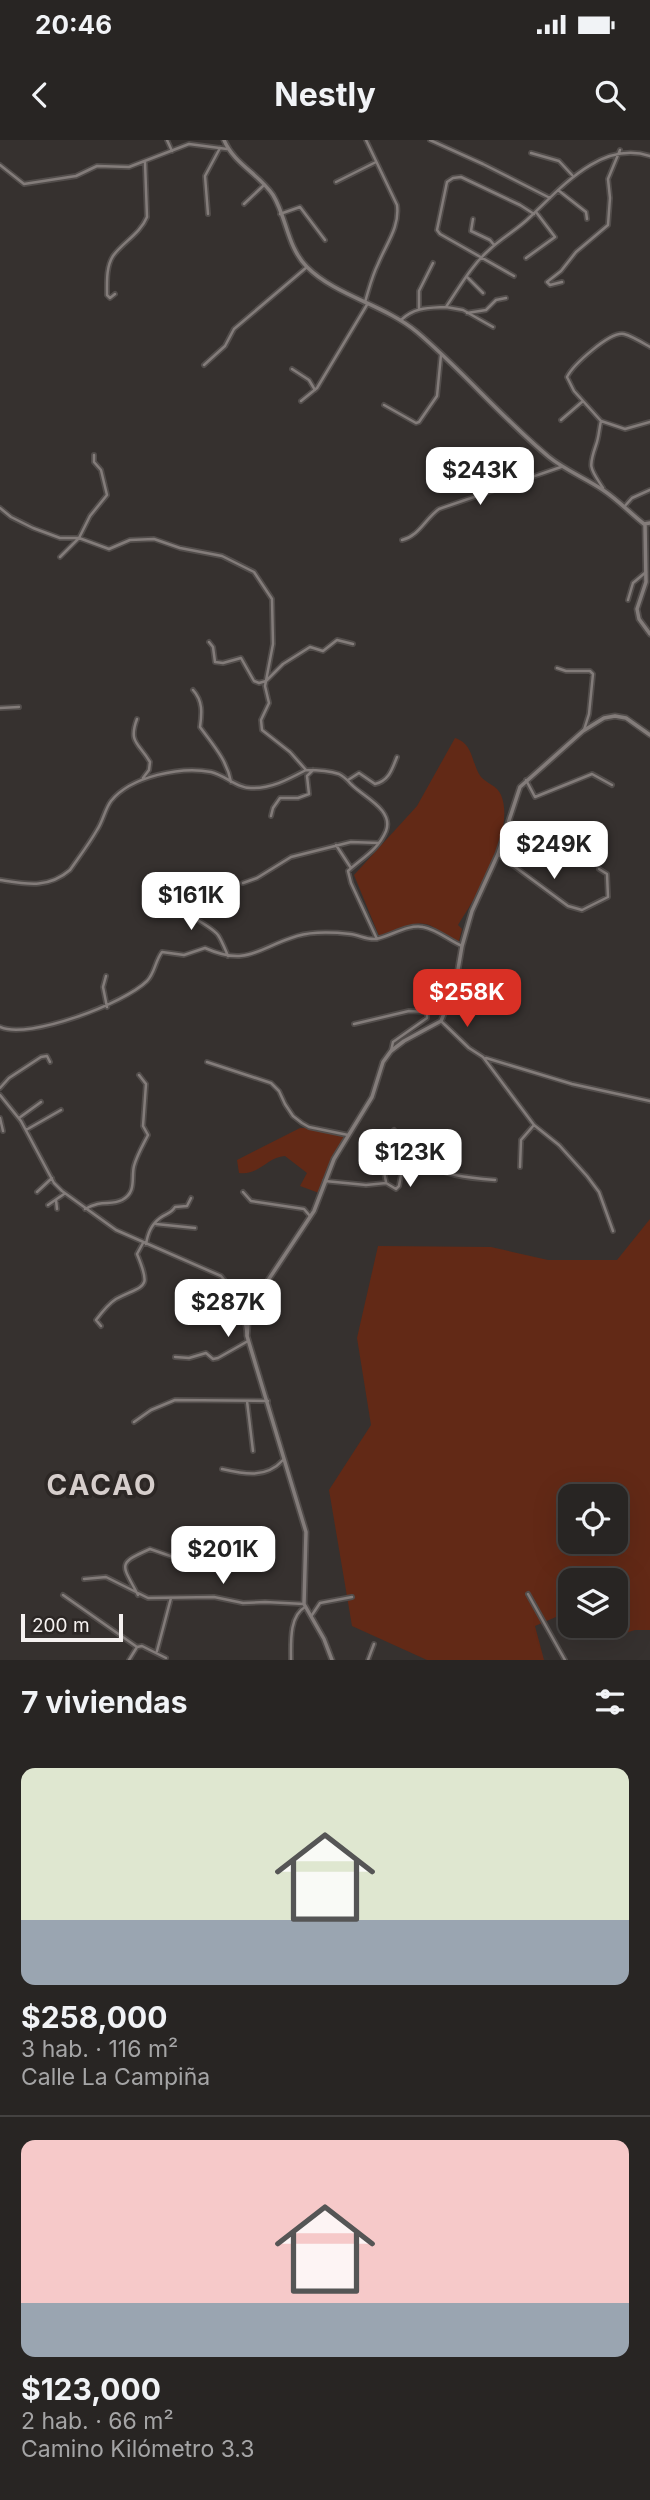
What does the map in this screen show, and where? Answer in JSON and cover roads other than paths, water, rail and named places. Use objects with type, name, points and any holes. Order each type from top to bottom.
[{"type":"street","points":[[167,140],[172,151]]},
{"type":"street","points":[[224,140],[228,149],[273,195],[291,246],[307,267],[322,279],[401,320],[503,416],[562,466],[605,491],[648,524],[646,582],[637,609],[639,619],[650,634]]},
{"type":"street","points":[[301,401],[315,390],[367,302],[377,265],[398,216],[397,205],[366,140]]},
{"type":"street","points":[[430,140],[439,142],[550,198]]},
{"type":"street","points":[[0,165],[24,184],[76,176],[97,166],[130,167],[188,142],[228,149]]},
{"type":"street","points":[[208,214],[205,176],[220,148]]},
{"type":"street","points":[[446,307],[481,258],[535,213],[572,175],[607,153],[629,149],[650,156]]},
{"type":"street","points":[[562,282],[550,285],[547,282],[607,225],[610,206],[608,179],[620,150]]},
{"type":"street","points":[[531,153],[559,161],[572,175]]},
{"type":"street","points":[[115,294],[110,298],[107,295],[107,273],[113,257],[144,225],[147,217],[145,162]]},
{"type":"street","points":[[336,182],[376,162]]},
{"type":"street","points":[[514,276],[437,230],[447,181],[461,177],[535,213],[555,237],[526,258]]},
{"type":"street","points":[[244,204],[263,186]]},
{"type":"street","points":[[558,190],[586,212],[587,219]]},
{"type":"street","points":[[280,214],[300,207],[325,240]]},
{"type":"street","points":[[473,219],[471,231],[490,240],[494,245]]},
{"type":"street","points":[[419,308],[419,291],[433,263]]},
{"type":"street","points":[[204,365],[225,346],[234,329],[307,267]]},
{"type":"street","points":[[467,277],[483,293]]},
{"type":"street","points":[[467,313],[486,310],[496,300],[506,298]]},
{"type":"street","points":[[401,320],[419,308],[446,307],[467,313],[493,327]]},
{"type":"street","points":[[650,347],[625,334],[613,335],[589,354],[567,377],[574,391],[601,421],[625,429],[650,422]]},
{"type":"street","points":[[384,405],[416,423],[419,422],[437,396],[441,355]]},
{"type":"street","points":[[292,369],[309,380],[315,390]]},
{"type":"street","points":[[561,420],[583,401]]},
{"type":"street","points":[[601,421],[597,443],[590,458],[590,469],[605,491]]},
{"type":"street","points":[[60,557],[79,538],[90,516],[107,495],[101,470],[94,462],[94,455]]},
{"type":"street","points":[[402,540],[416,535],[429,517],[439,509],[562,466]]},
{"type":"street","points":[[624,507],[632,498],[650,490]]},
{"type":"street","points":[[0,508],[11,517],[60,538],[79,538],[109,549],[130,540],[154,539],[180,548],[222,556],[254,572],[272,599],[273,644],[266,681],[269,703],[261,720],[262,730],[290,752],[306,770]]},
{"type":"street","points":[[628,600],[633,583],[646,572]]},
{"type":"street","points":[[209,642],[213,647],[215,662],[223,663],[241,658],[254,681],[259,683],[266,681],[283,664],[310,648],[323,651],[337,640],[353,644]]},
{"type":"street","points":[[557,668],[566,671],[590,671],[593,674],[589,714],[583,731]]},
{"type":"street","points":[[193,690],[200,697],[200,727],[222,757],[229,770],[231,782]]},
{"type":"street","points":[[0,708],[19,707]]},
{"type":"street","points":[[174,1357],[189,1358],[206,1353],[213,1359],[218,1358],[247,1336],[249,1311],[310,1216],[334,1159],[372,1097],[383,1062],[391,1051],[404,1041],[441,1021],[455,987],[462,946],[472,911],[498,854],[517,793],[526,780],[583,731],[604,718],[626,718],[650,735]]},
{"type":"street","points":[[0,880],[40,885],[70,870],[98,829],[111,801],[124,789],[143,778],[149,770],[150,762],[134,738],[138,719]]},
{"type":"street","points":[[348,780],[359,773],[375,783],[383,782],[389,776],[397,757]]},
{"type":"street","points":[[143,778],[214,772],[247,789],[281,783],[306,770],[338,774],[348,780],[386,816],[388,828],[379,843],[371,854],[348,871],[377,939]]},
{"type":"street","points":[[271,817],[273,808],[280,799],[309,794],[306,776],[313,770]]},
{"type":"street","points":[[526,780],[535,797],[592,774],[612,786]]},
{"type":"street","points":[[243,883],[291,858],[351,842],[379,843]]},
{"type":"street","points":[[336,845],[351,868]]},
{"type":"street","points":[[498,854],[568,906],[582,910],[608,897],[607,874],[599,869]]},
{"type":"street","points":[[158,901],[170,904],[217,933],[228,956]]},
{"type":"street","points":[[0,1027],[5,1030],[22,1029],[64,1022],[107,1007],[151,977],[162,952],[184,955],[205,948],[228,956],[249,956],[297,936],[322,932],[377,939],[424,927],[462,946]]},
{"type":"street","points":[[106,976],[103,987],[107,1007]]},
{"type":"street","points":[[354,1024],[409,1011],[427,1012],[427,1018],[393,1042],[391,1051]]},
{"type":"street","points":[[441,1021],[469,1048],[483,1057],[572,1084],[650,1101]]},
{"type":"street","points":[[0,1088],[9,1077],[41,1056],[47,1056],[50,1062]]},
{"type":"street","points":[[483,1057],[534,1125],[559,1145],[598,1192],[614,1231]]},
{"type":"street","points":[[207,1062],[271,1083],[279,1091],[293,1116],[309,1127],[348,1135]]},
{"type":"street","points":[[85,1209],[97,1202],[119,1201],[129,1195],[133,1186],[134,1167],[148,1135],[143,1126],[146,1084],[139,1075]]},
{"type":"street","points":[[0,1095],[19,1118],[52,1178],[64,1194],[116,1230],[221,1276],[242,1302],[247,1336],[306,1532],[305,1606],[324,1639],[332,1660]]},
{"type":"street","points":[[0,1104],[4,1101]]},
{"type":"street","points":[[19,1118],[41,1102]]},
{"type":"street","points":[[26,1130],[61,1110]]},
{"type":"street","points":[[0,1118],[3,1131]]},
{"type":"street","points":[[520,1167],[521,1140],[534,1125]]},
{"type":"street","points":[[386,1183],[382,1147],[384,1139],[394,1130]]},
{"type":"street","points":[[325,1181],[366,1185],[386,1183],[396,1189],[401,1175],[405,1172],[432,1166],[457,1175],[495,1180]]},
{"type":"street","points":[[37,1192],[52,1178]]},
{"type":"street","points":[[243,1192],[251,1201],[304,1209],[310,1216]]},
{"type":"street","points":[[48,1205],[64,1194]]},
{"type":"street","points":[[101,1326],[96,1320],[108,1304],[138,1291],[145,1284],[145,1273],[138,1254],[145,1243],[148,1230],[175,1207],[187,1206],[191,1198]]},
{"type":"street","points":[[56,1200],[57,1209]]},
{"type":"street","points":[[155,1224],[195,1228]]},
{"type":"street","points":[[134,1422],[151,1410],[174,1400],[268,1401]]},
{"type":"street","points":[[247,1401],[253,1451]]},
{"type":"street","points":[[222,1469],[253,1474],[275,1469],[283,1460]]},
{"type":"street","points":[[138,1595],[125,1570],[128,1558],[150,1549],[182,1560]]},
{"type":"street","points":[[84,1579],[107,1577],[148,1598],[214,1597],[243,1603],[305,1606]]},
{"type":"street","points":[[528,1594],[565,1660]]},
{"type":"street","points":[[63,1595],[137,1647],[157,1651],[166,1658]]},
{"type":"street","points":[[310,1618],[320,1603],[352,1597]]},
{"type":"street","points":[[157,1651],[171,1598]]},
{"type":"street","points":[[291,1660],[295,1623],[298,1612],[305,1606]]},
{"type":"street","points":[[369,1660],[374,1644]]},
{"type":"street","points":[[129,1660],[137,1647]]},
{"type":"district","name":"CACAO","points":[[102,1485]]}]
